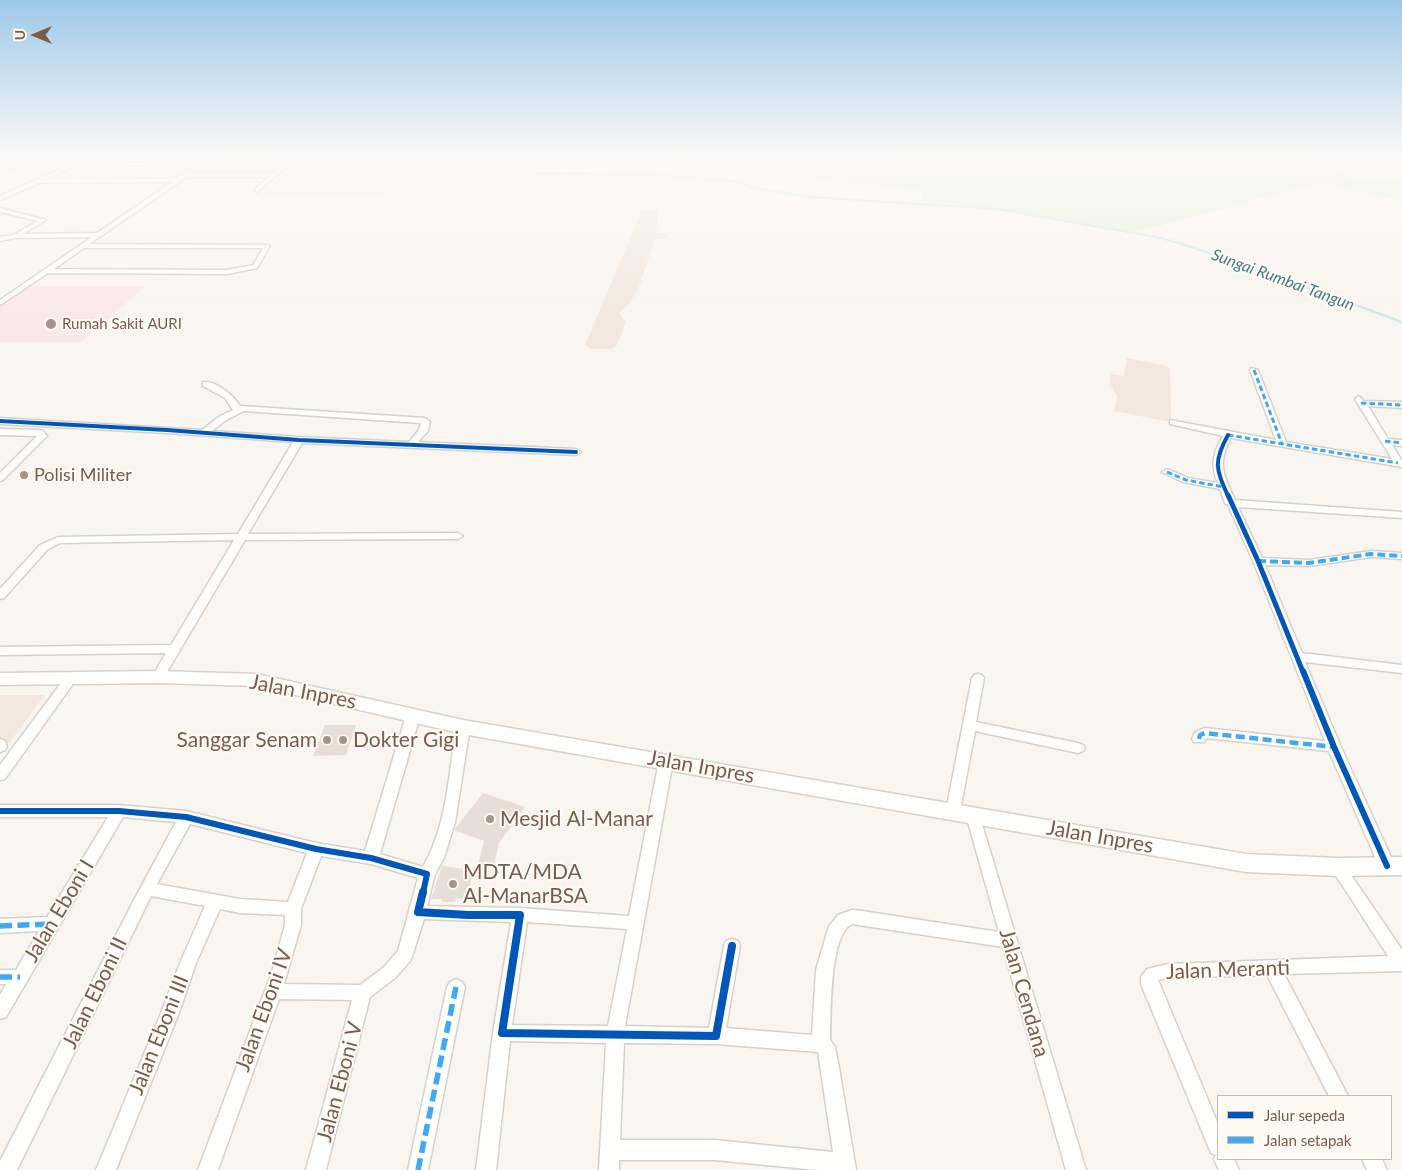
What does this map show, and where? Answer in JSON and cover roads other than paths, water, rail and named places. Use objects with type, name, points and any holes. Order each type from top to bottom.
[{"type":"main road","name":"Jalan Inpres","points":[[0,679],[158,677],[257,680],[463,727],[1246,863],[1338,867],[1395,866]]},
{"type":"street","points":[[3,211],[43,220],[16,236]]},
{"type":"street","points":[[0,303],[133,211]]},
{"type":"street","points":[[0,239],[16,236],[98,235]]},
{"type":"street","points":[[46,271],[227,272],[254,267],[268,246],[81,246]]},
{"type":"street","points":[[0,294],[14,294]]},
{"type":"street","points":[[1254,370],[1282,444]]},
{"type":"street","points":[[206,384],[226,393],[237,410]]},
{"type":"street","points":[[1400,465],[1360,401],[1402,405]]},
{"type":"street","points":[[204,433],[222,418],[243,408],[422,420],[426,422],[423,431],[410,446]]},
{"type":"street","points":[[0,421],[410,446],[576,452]]},
{"type":"street","points":[[1172,422],[1228,435],[1400,465]]},
{"type":"street","points":[[0,432],[34,432],[40,433],[42,436],[0,478]]},
{"type":"street","points":[[1228,435],[1217,456],[1216,464],[1224,487],[1258,561],[1334,747],[1395,866]]},
{"type":"street","points":[[158,677],[299,440]]},
{"type":"street","points":[[1384,442],[1402,442]]},
{"type":"street","points":[[1167,472],[1186,480],[1224,487]]},
{"type":"street","points":[[1230,502],[1402,515]]},
{"type":"street","points":[[0,596],[44,547],[58,540],[458,536]]},
{"type":"street","points":[[1258,561],[1309,563],[1371,554],[1402,556]]},
{"type":"street","points":[[0,651],[174,649]]},
{"type":"street","points":[[1298,657],[1402,669]]},
{"type":"street","points":[[0,775],[71,678]]},
{"type":"street","points":[[963,813],[968,725],[978,678]]},
{"type":"street","points":[[371,858],[413,716]]},
{"type":"street","points":[[968,725],[1078,748]]},
{"type":"street","points":[[273,991],[363,993],[389,973],[405,955],[427,874],[439,855],[451,812],[463,727]]},
{"type":"street","points":[[1199,738],[1200,735],[1205,734],[1334,747]]},
{"type":"street","points":[[609,1170],[615,1034],[666,761]]},
{"type":"street","points":[[0,811],[118,811],[186,818],[316,849],[371,858],[427,874]]},
{"type":"street","name":"Jalan Eboni I","points":[[0,1011],[118,811]]},
{"type":"street","name":"Jalan Cendana","points":[[963,813],[1009,941],[1076,1170]]},
{"type":"street","name":"Jalan Eboni II","points":[[6,1170],[148,889],[186,818]]},
{"type":"street","name":"Jalan Eboni IV","points":[[208,1170],[273,991],[293,925],[293,909],[316,849]]},
{"type":"street","points":[[1338,867],[1402,964]]},
{"type":"street","points":[[148,889],[248,907],[293,909]]},
{"type":"street","name":"Jalan Eboni III","points":[[106,1170],[188,964],[215,902]]},
{"type":"street","points":[[418,912],[468,915],[520,915],[636,923]]},
{"type":"street","points":[[486,1170],[502,1032],[520,915]]},
{"type":"street","points":[[821,1044],[824,970],[837,926],[844,920],[852,917],[862,918],[1009,941]]},
{"type":"street","points":[[0,926],[51,924]]},
{"type":"street","points":[[716,1036],[732,946]]},
{"type":"street","name":"Jalan Meranti","points":[[1217,1144],[1152,989],[1149,977],[1152,974],[1168,971],[1402,964]]},
{"type":"street","points":[[1272,968],[1338,1095]]},
{"type":"street","points":[[0,977],[20,977]]},
{"type":"street","points":[[418,1170],[456,987]]},
{"type":"street","name":"Jalan Eboni V","points":[[316,1170],[363,993]]},
{"type":"street","points":[[502,1032],[716,1036],[821,1044],[826,1047],[846,1167],[715,1150],[609,1150]]},
{"type":"waterway","name":"Sungai Rumbai Tangun","points":[[1006,211],[1161,238],[1185,245]]},
{"type":"waterway","name":"Sungai Rumbai Tangun","points":[[1181,244],[1252,267],[1402,322]]},
{"type":"place","name":"Rumah Sakit AURI","points":[[51,324]]},
{"type":"place","name":"Polisi Militer","points":[[24,475]]},
{"type":"place","name":"Sanggar Senam","points":[[327,740]]},
{"type":"place","name":"Dokter Gigi","points":[[343,740]]},
{"type":"place","name":"Mesjid Al-Manar","points":[[490,819]]},
{"type":"place","name":"MDTA/MDA Al-ManarBSA","points":[[453,884]]}]
